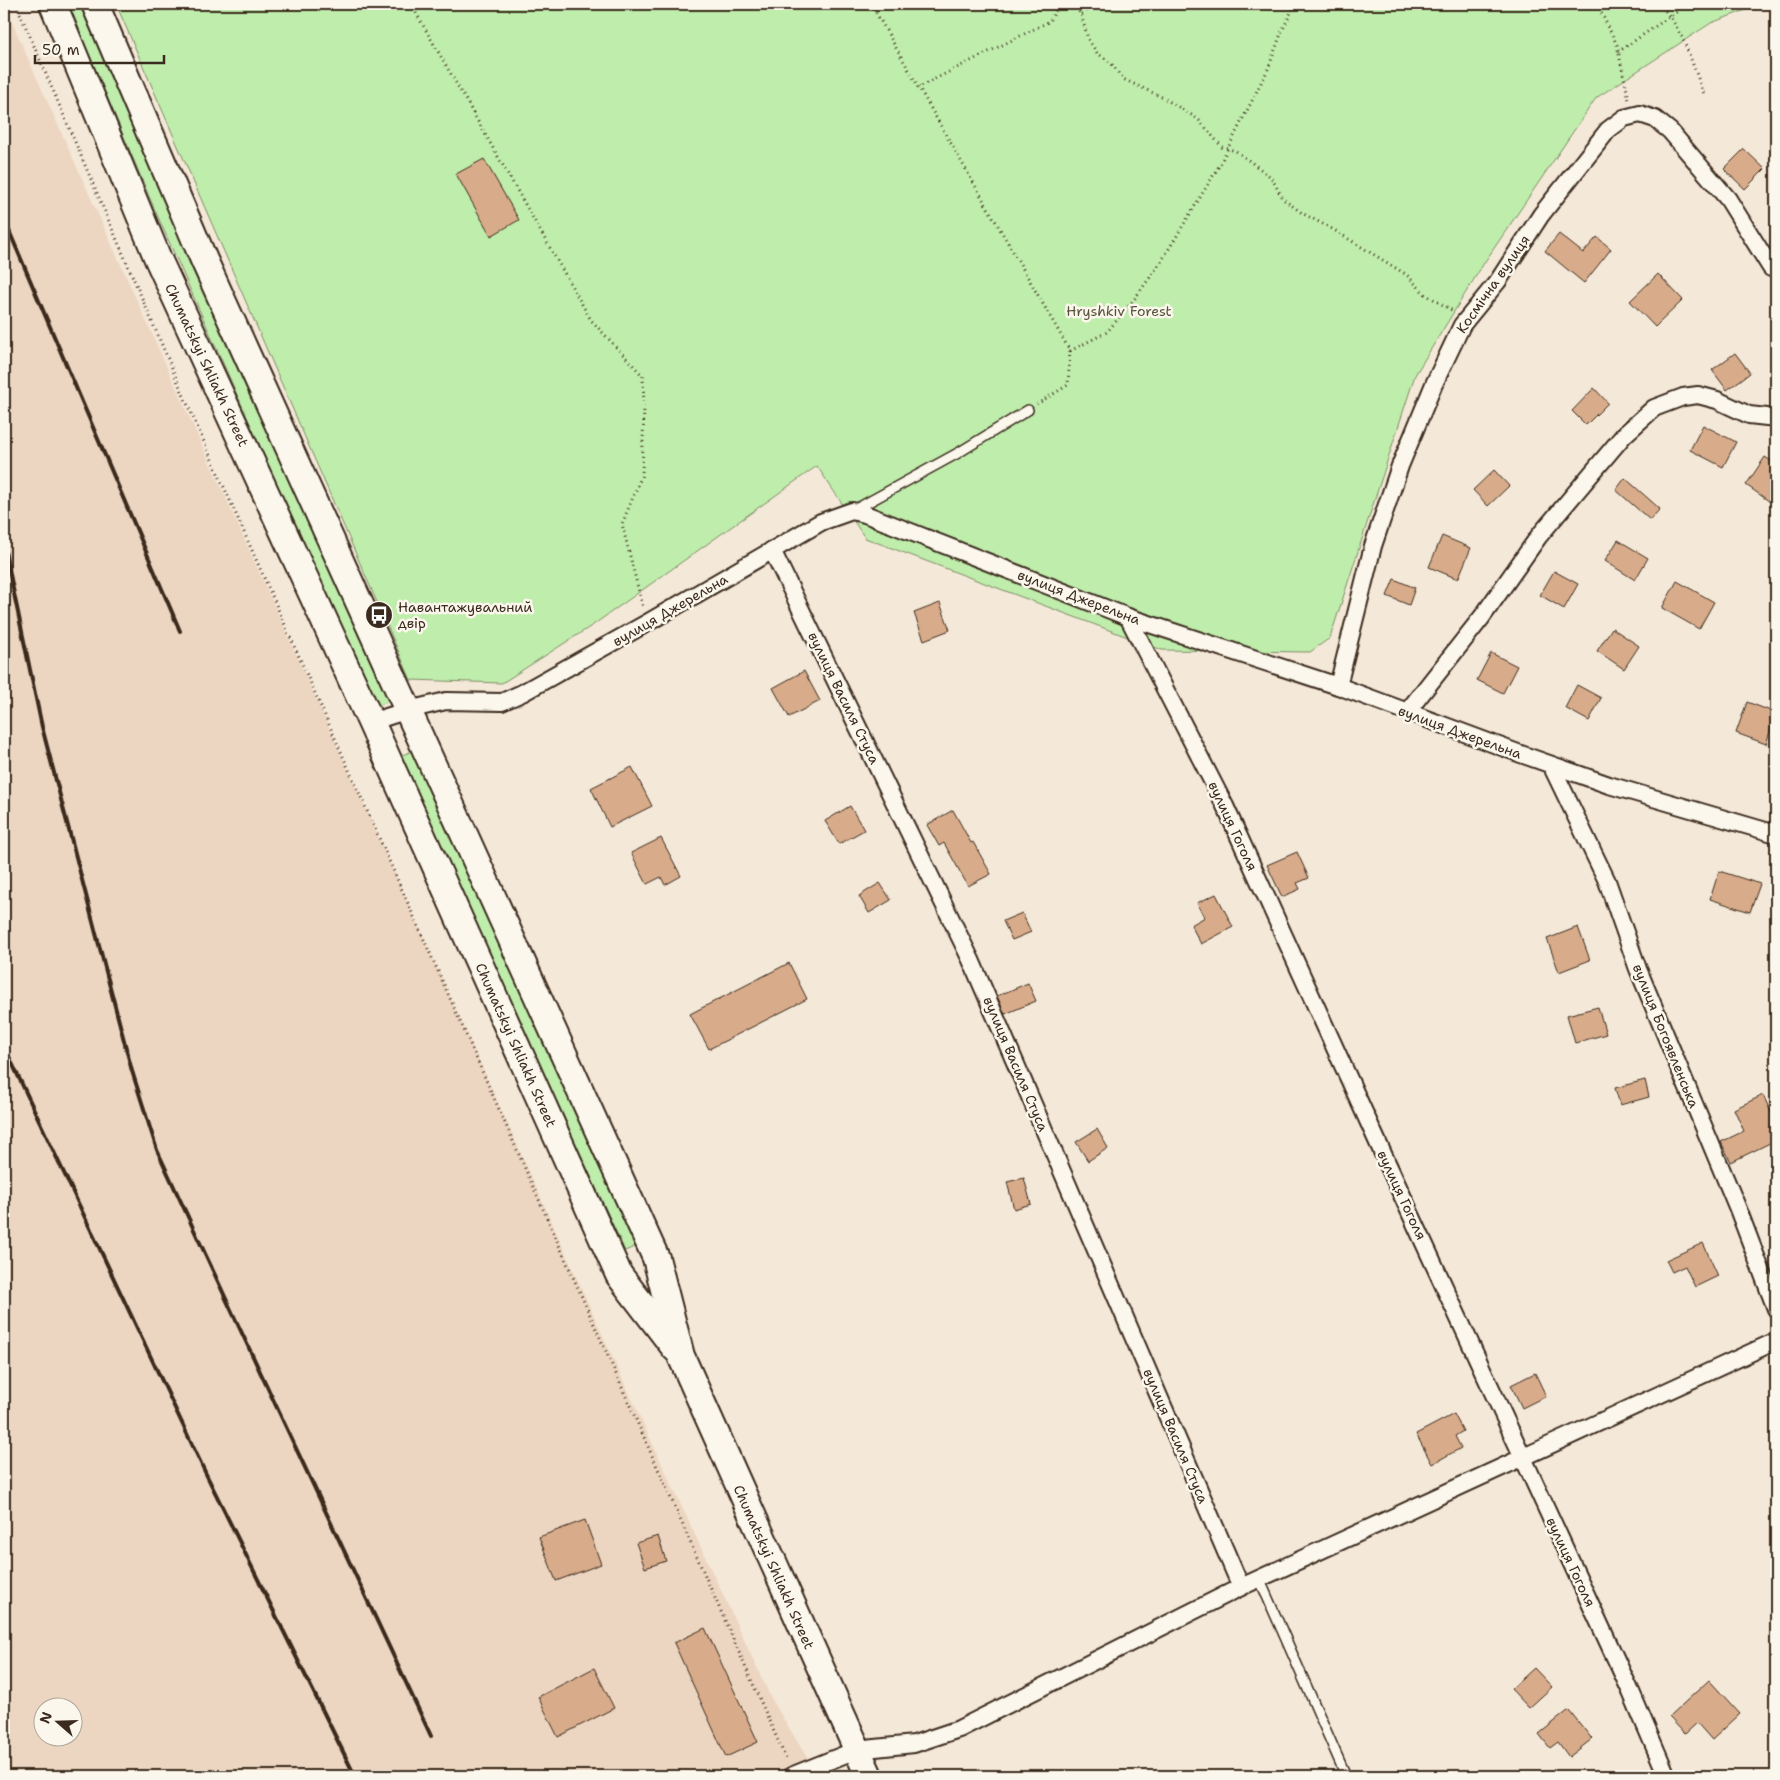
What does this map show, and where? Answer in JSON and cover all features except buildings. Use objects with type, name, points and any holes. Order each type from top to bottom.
[{"type":"main road","name":"Chumatskyi Shliakh Street","points":[[53,4],[158,259],[372,722],[619,1275],[681,1356]]},
{"type":"main road","name":"Chumatskyi Shliakh Street","points":[[95,4],[204,260],[656,1258],[681,1356],[869,1776]]},
{"type":"street","points":[[1632,116],[1640,114],[1656,119],[1670,131],[1728,199],[1771,268]]},
{"type":"street","name":"Космічна вулиця","points":[[1338,686],[1374,546],[1400,466],[1434,384],[1462,325],[1498,281],[1541,215],[1608,130],[1624,118],[1632,116]]},
{"type":"street","points":[[1406,712],[1482,617],[1539,536],[1624,435],[1654,408],[1683,397],[1698,395],[1717,400],[1749,415],[1776,418]]},
{"type":"street","name":"вулиця Джерельна","points":[[408,710],[446,701],[502,702],[522,693],[647,623],[821,522],[852,511],[893,525],[1128,617],[1338,686],[1551,765],[1609,785],[1776,834]]},
{"type":"street","name":"вулиця Василя Стуса","points":[[772,550],[971,960],[1241,1587]]},
{"type":"street","name":"вулиця Гоголя","points":[[1128,617],[1225,806],[1668,1776]]},
{"type":"street","points":[[372,722],[408,710]]},
{"type":"street","name":"вулиця Богоявленська","points":[[1551,765],[1607,881],[1638,969],[1738,1209],[1776,1309]]},
{"type":"street","points":[[792,1776],[856,1750],[914,1744],[959,1730],[1259,1578],[1776,1341]]},
{"type":"lane","points":[[852,511],[958,453],[1028,410]]},
{"type":"lane","points":[[1259,1578],[1346,1776]]},
{"type":"path","points":[[16,4],[190,410],[792,1776]]},
{"type":"path","points":[[411,4],[591,320],[643,376],[642,475],[622,524],[647,623]]},
{"type":"path","points":[[871,4],[917,88],[1070,351],[1068,385],[1028,410]]},
{"type":"path","points":[[917,88],[1050,22],[1059,4]]},
{"type":"path","points":[[1072,4],[1081,14],[1088,39],[1097,52],[1112,63],[1123,79],[1162,96],[1198,119],[1222,147],[1236,151],[1271,177],[1283,199],[1302,213],[1334,230],[1407,275],[1425,294],[1466,319]]},
{"type":"path","points":[[1081,14],[1097,4]]},
{"type":"path","points":[[1070,351],[1107,332],[1133,301],[1161,262],[1219,166],[1268,69],[1282,31],[1295,4]]},
{"type":"path","points":[[1597,4],[1618,52],[1632,116]]},
{"type":"path","points":[[1658,4],[1667,11],[1683,41],[1704,94]]},
{"type":"path","points":[[1618,52],[1688,4]]},
{"type":"shaded area","points":[[4,5],[620,1374],[771,1698],[818,1776],[4,1776]]},
{"type":"green space","points":[[68,4],[84,4],[391,700],[376,707],[154,208]]},
{"type":"green space","name":"Hryshkiv Forest","points":[[116,4],[1762,4],[1711,23],[1596,98],[1484,263],[1415,375],[1330,638],[1310,652],[1162,650],[865,538],[817,466],[593,625],[502,683],[411,680]]},
{"type":"green space","points":[[412,751],[639,1245],[625,1251],[398,757]]},
{"type":"railway","points":[[4,219],[180,631]]},
{"type":"railway","points":[[4,546],[42,727],[132,1071],[157,1150],[431,1736]]},
{"type":"railway","points":[[4,1046],[206,1474],[355,1776]]},
{"type":"place","name":"Навантажувальний двір","points":[[379,615]]}]
